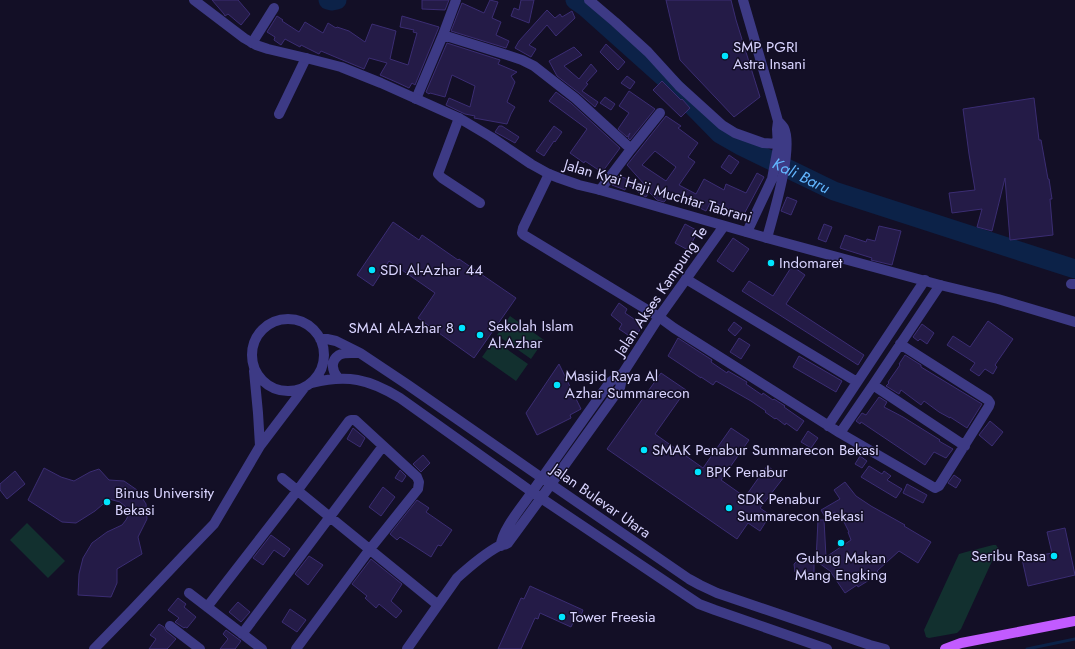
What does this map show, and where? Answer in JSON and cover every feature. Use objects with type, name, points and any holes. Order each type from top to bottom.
[{"type":"main road","points":[[945,649],[1075,621]]},
{"type":"street","name":"Jalan Kyai Haji Muchtar Tabrani","points":[[194,0],[252,43],[268,50],[306,58],[349,70],[416,99],[459,118],[531,164],[558,178],[767,238],[940,285],[998,299],[1075,322]]},
{"type":"street","points":[[416,99],[456,0]]},
{"type":"street","points":[[590,0],[660,64],[679,86],[722,126],[735,133],[763,143],[781,146]]},
{"type":"street","points":[[743,0],[778,122],[776,128],[781,146],[778,180],[767,238]]},
{"type":"street","points":[[252,43],[274,8]]},
{"type":"street","points":[[443,35],[508,55],[534,66],[575,98],[631,149]]},
{"type":"street","points":[[279,114],[306,58]]},
{"type":"street","points":[[600,190],[660,112]]},
{"type":"street","points":[[459,118],[438,173],[480,203]]},
{"type":"street","points":[[549,174],[523,228],[522,231],[524,235],[659,317],[828,426],[935,488],[939,486],[965,446],[990,403],[900,344]]},
{"type":"street","points":[[747,232],[778,180]]},
{"type":"street","name":"Jalan Akses Kampung Te","points":[[407,649],[457,578],[478,560],[500,546],[508,543],[620,388],[623,373],[659,317],[724,226]]},
{"type":"street","points":[[686,279],[857,382]]},
{"type":"street","points":[[828,426],[925,280]]},
{"type":"street","points":[[840,433],[874,385],[940,285]]},
{"type":"street","points":[[94,649],[214,524],[260,446],[319,374],[324,362],[324,350],[316,332],[310,326],[303,322],[288,319],[272,322],[265,326],[255,339],[252,347],[252,363],[258,378],[264,384],[279,391],[296,391],[308,386]]},
{"type":"street","name":"Jalan Bulevar Utara","points":[[320,339],[336,341],[360,353],[700,586],[885,649]]},
{"type":"street","points":[[338,378],[332,369],[334,360],[338,355],[351,352],[360,353]]},
{"type":"street","points":[[254,370],[260,446]]},
{"type":"street","name":"Jalan Akses Kampung Te","points":[[500,546],[501,539],[506,530],[610,382],[623,373]]},
{"type":"street","name":"Jalan Bulevar Utara","points":[[308,386],[326,379],[358,379],[390,392],[532,492],[699,604],[827,649]]},
{"type":"street","points":[[874,385],[965,446]]},
{"type":"street","points":[[207,607],[350,420],[355,420],[418,478],[419,485],[417,491],[370,549],[296,649]]},
{"type":"street","points":[[242,634],[384,446]]},
{"type":"street","points":[[282,478],[438,604]]},
{"type":"street","points":[[189,593],[262,649]]},
{"type":"street","points":[[170,626],[200,649]]},
{"type":"green space","points":[[510,316],[544,340],[531,359],[497,335]]},
{"type":"green space","points":[[494,340],[528,364],[516,381],[482,357]]},
{"type":"green space","points":[[27,523],[65,561],[48,578],[10,540]]},
{"type":"green space","points":[[996,545],[998,548],[961,629],[957,633],[929,638],[926,637],[924,630],[959,554]]},
{"type":"building","points":[[212,0],[238,0],[250,14],[241,25],[228,14],[225,16]]},
{"type":"building","points":[[422,0],[449,0],[445,10],[422,9]]},
{"type":"building","points":[[490,0],[498,2],[492,18],[501,22],[496,35],[509,41],[506,48],[451,31],[462,3],[484,13]]},
{"type":"building","points":[[521,0],[534,0],[529,23],[511,16],[514,8],[519,10]]},
{"type":"building","points":[[666,0],[731,0],[760,97],[734,117],[680,60]]},
{"type":"building","points":[[547,10],[555,18],[560,14],[562,17],[572,11],[575,18],[556,36],[547,25],[529,45],[536,49],[531,57],[515,48],[519,41]]},
{"type":"building","points":[[277,16],[299,32],[305,22],[323,33],[328,23],[336,28],[349,31],[365,42],[372,24],[396,31],[390,59],[408,65],[417,33],[413,32],[414,30],[400,27],[402,16],[439,27],[415,85],[412,83],[409,88],[380,75],[387,63],[369,58],[364,69],[321,51],[319,54],[301,45],[300,47],[285,39],[281,45],[274,40],[275,37],[267,32]]},
{"type":"building","points":[[447,43],[500,60],[498,64],[517,72],[511,76],[515,82],[507,102],[515,107],[507,124],[474,118],[475,116],[465,114],[446,105],[449,98],[470,107],[475,86],[452,75],[445,97],[426,92]]},
{"type":"building","points":[[606,44],[625,62],[618,70],[600,52]]},
{"type":"building","points":[[574,47],[582,55],[564,66],[579,79],[591,64],[597,71],[586,83],[588,84],[582,91],[598,102],[595,107],[557,76],[549,61]]},
{"type":"building","points":[[627,76],[635,82],[630,89],[621,83]]},
{"type":"building","points":[[662,81],[690,108],[681,117],[653,90]]},
{"type":"building","points":[[629,91],[655,109],[630,140],[628,138],[630,133],[627,137],[618,129],[629,113],[619,106]]},
{"type":"building","points":[[556,92],[571,103],[620,148],[603,171],[600,171],[585,161],[584,163],[570,153],[587,129],[549,101]]},
{"type":"building","points":[[605,97],[615,104],[611,110],[600,103]]},
{"type":"building","points":[[1034,98],[1039,140],[1041,140],[1052,199],[1050,199],[1053,235],[1010,240],[1005,178],[992,231],[977,227],[982,209],[952,213],[949,193],[975,190],[963,109]]},
{"type":"building","points":[[666,116],[681,126],[678,128],[698,143],[688,157],[695,162],[679,185],[696,194],[704,179],[724,190],[726,184],[746,193],[757,173],[764,177],[743,216],[711,201],[706,211],[671,194],[664,202],[657,200],[649,192],[646,197],[627,184],[625,190],[612,185],[619,176],[645,185],[627,165]],"holes":[[[655,151],[676,167],[666,181],[642,165]]]},
{"type":"building","points":[[499,126],[502,126],[519,137],[515,143],[495,132]]},
{"type":"building","points":[[554,126],[562,132],[544,156],[536,151]]},
{"type":"building","points":[[729,155],[739,162],[731,174],[721,167]]},
{"type":"building","points":[[787,197],[797,201],[791,215],[781,211]]},
{"type":"building","points":[[393,222],[419,240],[422,235],[516,298],[474,358],[418,318],[435,293],[389,261],[373,286],[357,275]]},
{"type":"building","points":[[685,224],[698,231],[688,250],[675,243]]},
{"type":"building","points":[[824,224],[832,227],[826,242],[818,239]]},
{"type":"building","points":[[879,226],[901,231],[892,265],[871,260],[872,258],[840,248],[845,235],[866,242],[867,239],[875,241]]},
{"type":"building","points":[[733,238],[749,249],[733,272],[717,261]]},
{"type":"building","points":[[792,266],[805,275],[786,304],[864,355],[858,365],[742,291],[749,281],[773,296]]},
{"type":"building","points":[[619,303],[627,309],[625,313],[643,325],[634,339],[619,329],[622,324],[611,315]]},
{"type":"building","points":[[988,321],[1013,339],[995,365],[997,367],[993,374],[985,369],[979,376],[970,370],[975,363],[947,345],[953,336],[970,347]]},
{"type":"building","points":[[734,322],[742,328],[735,336],[728,330]]},
{"type":"building","points":[[922,324],[934,333],[927,344],[920,339],[918,341],[913,337]]},
{"type":"building","points":[[678,338],[712,360],[711,362],[727,373],[728,371],[747,382],[746,384],[762,395],[763,393],[785,406],[784,407],[804,421],[797,431],[786,423],[785,425],[776,418],[775,419],[751,401],[716,381],[713,385],[668,356]]},
{"type":"building","points":[[739,338],[750,345],[741,359],[730,352]]},
{"type":"building","points":[[905,355],[921,365],[921,367],[982,404],[967,428],[939,412],[924,401],[921,405],[901,390],[899,394],[886,386]]},
{"type":"building","points":[[799,356],[842,381],[836,392],[793,367]]},
{"type":"building","name":"Masjid Raya Al Azhar Summarecon","points":[[559,364],[581,409],[570,415],[571,418],[537,435],[526,413]]},
{"type":"building","points":[[661,373],[686,390],[655,434],[703,468],[731,428],[749,440],[721,480],[745,497],[767,466],[784,477],[760,508],[770,515],[760,531],[748,523],[737,539],[607,449]]},
{"type":"building","points":[[879,397],[887,402],[884,407],[903,417],[953,449],[946,458],[934,452],[925,465],[861,422],[860,424],[856,421],[862,413],[866,415]]},
{"type":"building","points":[[990,421],[1003,432],[992,446],[979,435]]},
{"type":"building","points":[[353,428],[365,438],[360,447],[347,439]]},
{"type":"building","points":[[808,431],[818,438],[811,448],[801,442]]},
{"type":"building","points":[[423,455],[430,463],[421,472],[413,464]]},
{"type":"building","points":[[860,456],[867,461],[862,468],[855,464]]},
{"type":"building","points":[[869,466],[882,474],[884,471],[891,476],[887,480],[902,489],[896,498],[861,477]]},
{"type":"building","points":[[44,468],[61,477],[74,481],[99,469],[109,480],[124,481],[137,490],[146,504],[147,519],[138,537],[142,554],[117,569],[117,583],[111,597],[78,595],[79,574],[83,558],[92,543],[107,532],[122,525],[126,520],[129,514],[126,507],[120,502],[109,499],[95,511],[76,523],[62,522],[28,500]]},
{"type":"building","points":[[400,470],[406,476],[402,482],[395,478]]},
{"type":"building","points":[[15,471],[25,484],[7,499],[0,490],[0,484]]},
{"type":"building","points":[[954,475],[961,480],[956,488],[948,483]]},
{"type":"building","points":[[845,482],[856,496],[931,542],[918,563],[899,551],[877,571],[879,574],[845,593],[830,571],[816,561],[818,520],[824,520],[826,557],[851,540],[842,518],[835,512],[825,517],[821,510],[840,499],[834,490]]},
{"type":"building","points":[[907,484],[927,495],[923,503],[903,493]]},
{"type":"building","points":[[383,487],[395,497],[381,516],[369,507]]},
{"type":"building","points":[[417,500],[429,508],[426,512],[452,530],[441,546],[438,545],[431,557],[400,537],[397,540],[390,534]]},
{"type":"building","name":"Seribu Rasa","points":[[1065,528],[1075,575],[1028,586],[1022,559],[1052,553],[1047,532]]},
{"type":"building","points":[[271,535],[290,549],[284,557],[274,550],[263,565],[253,558]]},
{"type":"building","points":[[309,556],[323,565],[308,585],[295,574]]},
{"type":"building","points":[[801,557],[814,557],[814,573],[802,577],[795,572],[794,564]]},
{"type":"building","points":[[371,559],[402,584],[391,601],[402,611],[396,618],[379,604],[376,608],[365,598],[367,596],[352,584]]},
{"type":"building","name":"Tower Freesia","points":[[530,586],[583,610],[580,618],[576,616],[571,627],[540,613],[538,619],[535,618],[521,649],[498,649],[521,598],[524,599]]},
{"type":"building","points":[[178,598],[186,604],[184,607],[196,617],[187,628],[184,628],[175,622],[179,618],[168,610]]},
{"type":"building","points":[[238,602],[250,612],[241,622],[229,612]]},
{"type":"building","points":[[290,609],[306,620],[297,632],[282,622]]},
{"type":"building","points":[[159,624],[176,639],[167,649],[149,649],[156,639],[150,635]]},
{"type":"building","points":[[226,630],[241,641],[235,649],[220,649],[228,639],[223,634]]},
{"type":"waterway","name":"Kali Baru","points":[[328,0],[337,0]]},
{"type":"waterway","name":"Kali Baru","points":[[575,0],[585,7],[670,83],[720,134],[741,146],[834,191],[1075,269]]},
{"type":"waterway","points":[[1027,649],[1075,639]]},
{"type":"place","name":"SMP PGRI Astra Insani","points":[[725,56]]},
{"type":"place","name":"Indomaret","points":[[771,263]]},
{"type":"place","name":"SDI Al-Azhar 44","points":[[372,270]]},
{"type":"place","name":"SMAI Al-Azhar 8","points":[[462,328]]},
{"type":"place","name":"Sekolah Islam Al-Azhar","points":[[480,335]]},
{"type":"place","name":"Masjid Raya Al Azhar Summarecon","points":[[557,385]]},
{"type":"place","name":"SMAK Penabur Summarecon Bekasi","points":[[644,450]]},
{"type":"place","name":"BPK Penabur","points":[[698,472]]},
{"type":"place","name":"Binus University Bekasi","points":[[107,502]]},
{"type":"place","name":"SDK Penabur Summarecon Bekasi","points":[[729,508]]},
{"type":"place","name":"Gubug Makan Mang Engking","points":[[841,543]]},
{"type":"place","name":"Seribu Rasa","points":[[1054,556]]},
{"type":"place","name":"Tower Freesia","points":[[562,617]]}]
